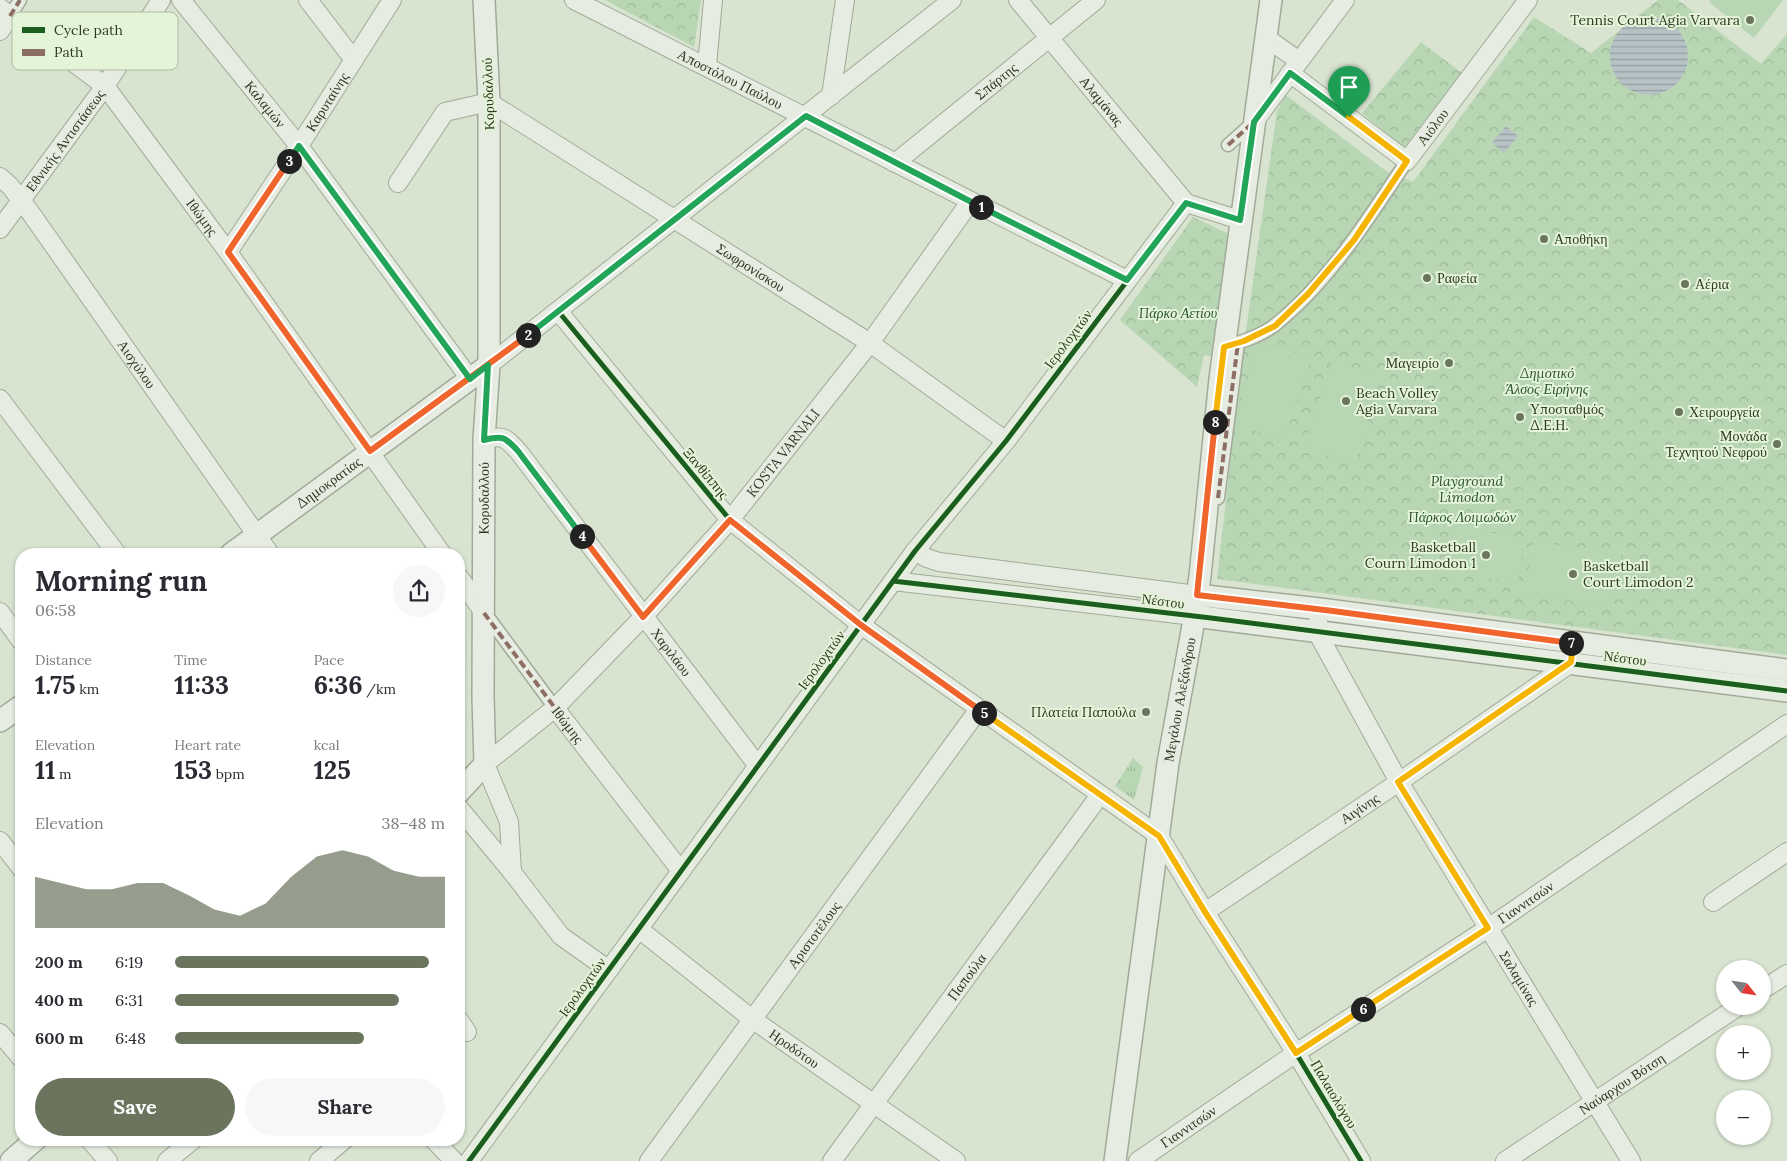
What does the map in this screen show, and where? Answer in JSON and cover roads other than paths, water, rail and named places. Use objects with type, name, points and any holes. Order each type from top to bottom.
[{"type":"street","points":[[0,31],[5,12],[20,0]]},
{"type":"street","name":"Εθνικής Αντιστάσεως","points":[[153,12],[161,0]]},
{"type":"street","name":"Καλαμών","points":[[181,0],[299,146],[470,379]]},
{"type":"street","points":[[308,0],[354,60]]},
{"type":"street","name":"Καρυταίνης","points":[[228,252],[299,146],[392,0]]},
{"type":"street","name":"Κορυδαλλού","points":[[484,0],[489,102],[488,365],[484,440],[483,697],[485,764],[509,822],[512,872]]},
{"type":"street","name":"Αποστόλου Παύλου","points":[[574,0],[1127,280]]},
{"type":"street","points":[[707,66],[713,0]]},
{"type":"street","points":[[831,96],[845,0]]},
{"type":"street","name":"Δημοκρατίας","points":[[239,548],[470,379],[952,0]]},
{"type":"street","name":"Αλαμάνας","points":[[1018,0],[1186,203]]},
{"type":"street","name":"Σπάρτης","points":[[895,163],[1096,0]]},
{"type":"street","name":"Μεγάλου Αλεξάνδρου","points":[[1115,1161],[1168,763],[1194,616],[1231,345],[1240,220],[1270,0]]},
{"type":"street","points":[[1228,145],[1254,122],[1345,0]]},
{"type":"street","name":"Αιόλου","points":[[1231,345],[1275,326],[1308,294],[1354,240],[1407,161],[1528,0]]},
{"type":"street","points":[[1265,37],[1295,67],[1407,161]]},
{"type":"street","name":"Ιθώμης","points":[[83,70],[105,86],[228,252],[438,548]]},
{"type":"street","name":"Εθνικής Αντιστάσεως","points":[[0,229],[115,70]]},
{"type":"street","points":[[398,183],[445,112],[489,102]]},
{"type":"street","name":"Σωφρονίσκου","points":[[489,102],[870,343],[1006,441]]},
{"type":"street","name":"Αισχύλου","points":[[0,177],[21,200],[266,548]]},
{"type":"street","name":"KOSTA VARNALI","points":[[485,764],[555,708],[643,617],[730,520],[870,343],[970,202]]},
{"type":"street","points":[[1186,203],[1240,220]]},
{"type":"street","name":"Ιερολοχιτών","points":[[469,1161],[893,581],[1006,441],[1186,203]]},
{"type":"street","name":"Ξανθίππης","points":[[558,311],[730,520],[861,625],[1159,836]]},
{"type":"street","points":[[1218,498],[1231,345]]},
{"type":"street","points":[[0,399],[112,548]]},
{"type":"street","name":"Χαριλάου","points":[[484,440],[500,436],[506,439],[518,451],[758,766]]},
{"type":"street","name":"Νέστου","points":[[916,551],[927,558],[939,562],[1320,609],[1787,691]]},
{"type":"street","name":"Νέστου","points":[[893,581],[1317,632],[1787,670]]},
{"type":"street","name":"Ιθώμης","points":[[465,586],[555,708],[681,871]]},
{"type":"street","points":[[1317,632],[1320,609]]},
{"type":"street","points":[[0,612],[15,633]]},
{"type":"street","name":"Σαλαμίνας","points":[[1317,632],[1398,782],[1631,1161]]},
{"type":"street","name":"Αιγίνης","points":[[1205,912],[1398,782],[1572,653]]},
{"type":"street","name":"Αριστοτέλους","points":[[649,1161],[979,709]]},
{"type":"street","points":[[0,721],[15,710]]},
{"type":"street","name":"Γιαννιτσών","points":[[1138,1161],[1296,1053],[1488,928],[1787,724]]},
{"type":"street","points":[[465,786],[485,764]]},
{"type":"street","name":"Παπούλα","points":[[832,1161],[1100,795]]},
{"type":"street","points":[[465,815],[561,936],[609,970]]},
{"type":"street","name":"Παλαιολόγου","points":[[1159,836],[1362,1161]]},
{"type":"street","points":[[0,841],[15,860]]},
{"type":"street","points":[[1713,902],[1787,852]]},
{"type":"street","name":"Ηροδότου","points":[[639,929],[752,1019],[956,1161]]},
{"type":"street","points":[[1771,984],[1787,974]]},
{"type":"street","name":"Ναύαρχου Βότση","points":[[1505,1161],[1726,1015]]},
{"type":"street","points":[[0,1033],[15,1051]]},
{"type":"street","points":[[11,1161],[28,1146]]},
{"type":"street","points":[[95,1146],[108,1161]]},
{"type":"street","points":[[167,1161],[185,1146]]},
{"type":"street","points":[[319,1161],[337,1146]]},
{"type":"street","points":[[440,1146],[454,1161]]},
{"type":"place","name":"Tennis Court Agia Varvara","points":[[1750,20]]},
{"type":"place","name":"Αποθήκη","points":[[1544,239]]},
{"type":"place","name":"Ραφεία","points":[[1427,278]]},
{"type":"place","name":"Αέρια","points":[[1685,284]]},
{"type":"place","name":"Μαγειρίο","points":[[1449,363]]},
{"type":"place","name":"Beach Volley Agia Varvara","points":[[1346,401]]},
{"type":"place","name":"Χειρουργεία","points":[[1679,412]]},
{"type":"place","name":"Υποσταθμός Δ.Ε.Η.","points":[[1520,417]]},
{"type":"place","name":"Μονάδα Τεχνητού Νεφρού","points":[[1777,444]]},
{"type":"place","name":"Basketball Courn Limodon 1","points":[[1486,555]]},
{"type":"place","name":"Basketball Court Limodon 2","points":[[1573,574]]},
{"type":"place","name":"Πλατεία Παπούλα","points":[[1146,712]]},
{"type":"park label","name":"Πάρκο Αετίου","points":[[1178,313]]},
{"type":"park label","name":"Δημοτικό Άλσος Ειρήνης","points":[[1547,382]]},
{"type":"park label","name":"Playground Limodon","points":[[1467,490]]},
{"type":"park label","name":"Πάρκος Λοιμωδών","points":[[1462,517]]}]
